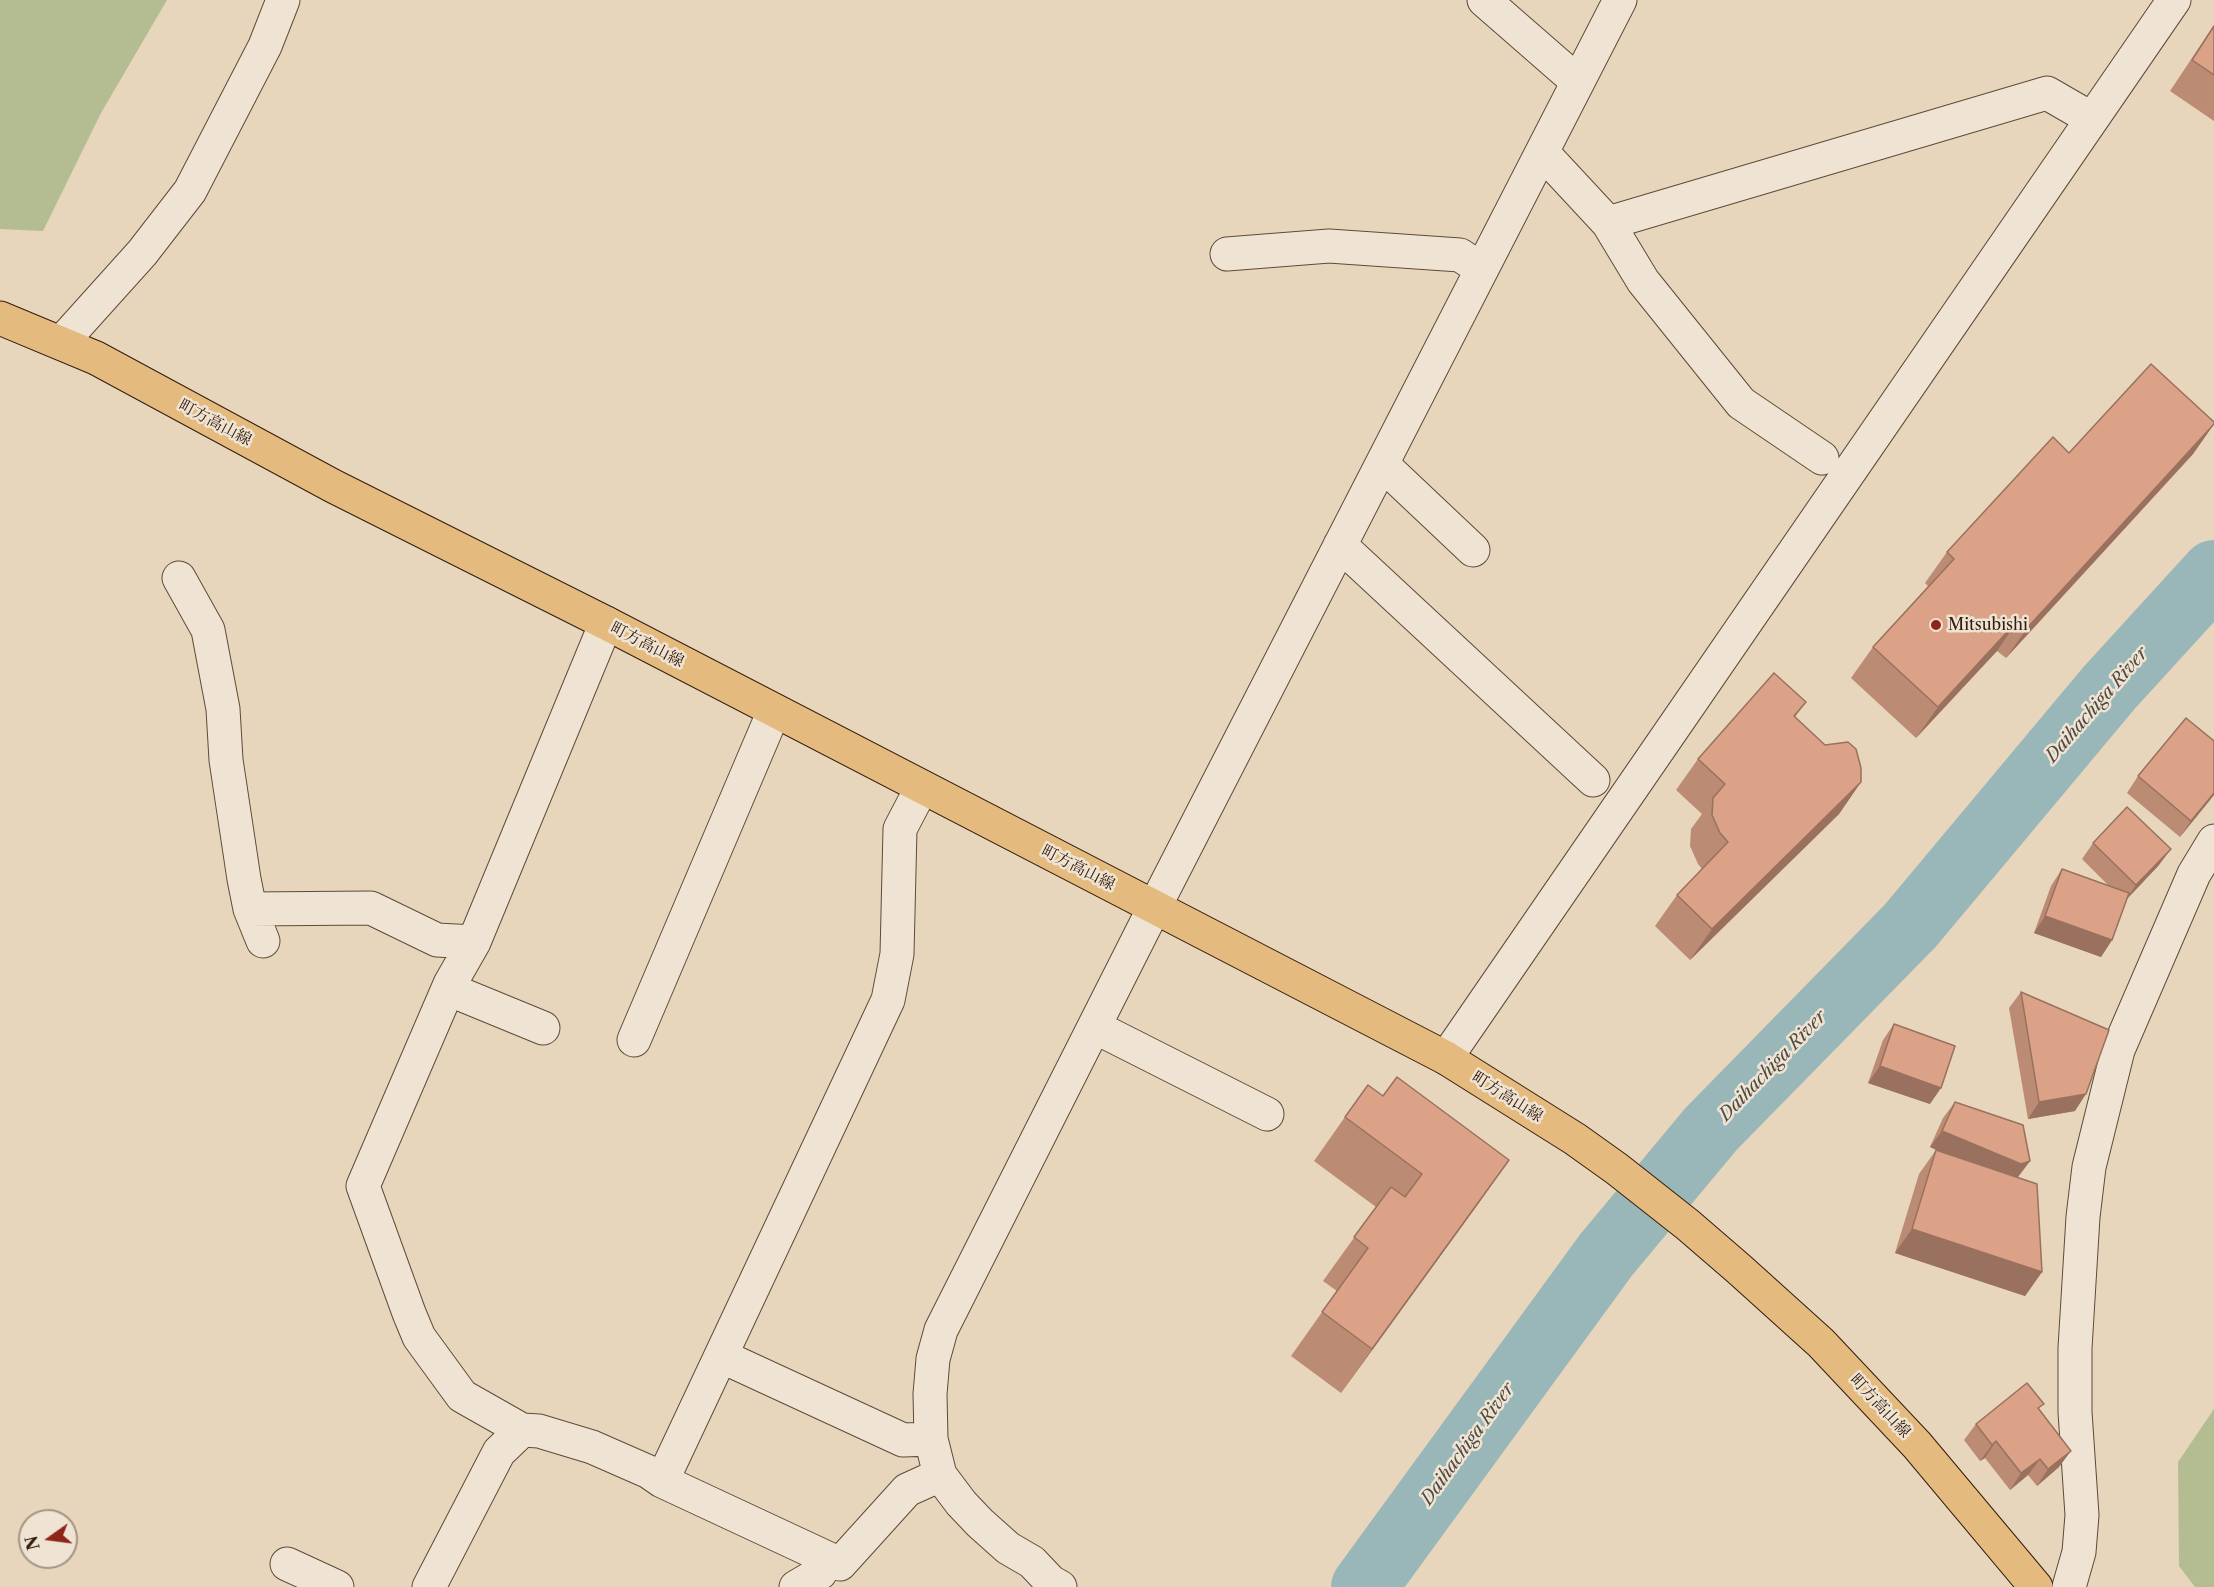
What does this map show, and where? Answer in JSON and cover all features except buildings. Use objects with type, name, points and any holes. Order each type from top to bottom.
[{"type":"main road","name":"町方高山線","points":[[0,318],[96,358],[333,486],[606,624],[1446,1058],[1575,1139],[1679,1218],[1739,1269],[1821,1343],[1917,1445],[2036,1587]]},
{"type":"street","points":[[61,343],[142,253],[190,191],[265,46],[283,0]]},
{"type":"street","points":[[1484,0],[1578,82]]},
{"type":"street","points":[[1060,1587],[1051,1582],[1032,1562],[1008,1548],[980,1523],[961,1503],[940,1474],[931,1439],[930,1394],[933,1359],[941,1330],[1154,908],[1620,0]]},
{"type":"street","points":[[1446,1058],[2174,0]]},
{"type":"street","points":[[1608,223],[2047,93],[2092,119]]},
{"type":"street","points":[[1542,152],[1608,223],[1643,281],[1741,403],[1822,458]]},
{"type":"street","points":[[1227,254],[1329,246],[1460,255],[1481,269]]},
{"type":"street","points":[[1382,464],[1473,550]]},
{"type":"street","points":[[1340,545],[1593,780]]},
{"type":"street","points":[[179,578],[208,630],[223,709],[226,760],[250,909],[263,941]]},
{"type":"street","points":[[606,624],[474,942],[448,989],[363,1186],[419,1337],[462,1396],[522,1430],[539,1431],[592,1447],[840,1564],[907,1490],[940,1474]]},
{"type":"street","points":[[634,1040],[774,711]]},
{"type":"street","points":[[662,1481],[888,1000],[897,954],[900,829],[922,787]]},
{"type":"street","points":[[2069,1587],[2079,1552],[2082,1515],[2075,1412],[2075,1348],[2083,1217],[2090,1167],[2118,1050],[2194,874],[2214,841]]},
{"type":"street","points":[[250,909],[371,908],[437,940],[474,942]]},
{"type":"street","points":[[448,989],[543,1028]]},
{"type":"street","points":[[1095,1027],[1267,1114]]},
{"type":"street","points":[[721,1356],[903,1440],[931,1439]]},
{"type":"street","points":[[429,1587],[499,1452],[522,1430]]},
{"type":"street","points":[[796,1587],[820,1574],[829,1559]]},
{"type":"street","points":[[287,1564],[337,1587]]},
{"type":"green space","points":[[0,0],[167,0],[101,113],[43,231],[0,229]]},
{"type":"green space","points":[[2214,1409],[2214,1587],[2195,1587],[2179,1566],[2178,1462]]},
{"type":"waterway","name":"Daihachiga River","points":[[1364,1587],[1606,1255],[1711,1129],[1910,926],[2109,688],[2214,573]]},
{"type":"place","name":"Mitsubishi","points":[[1936,625]]}]
